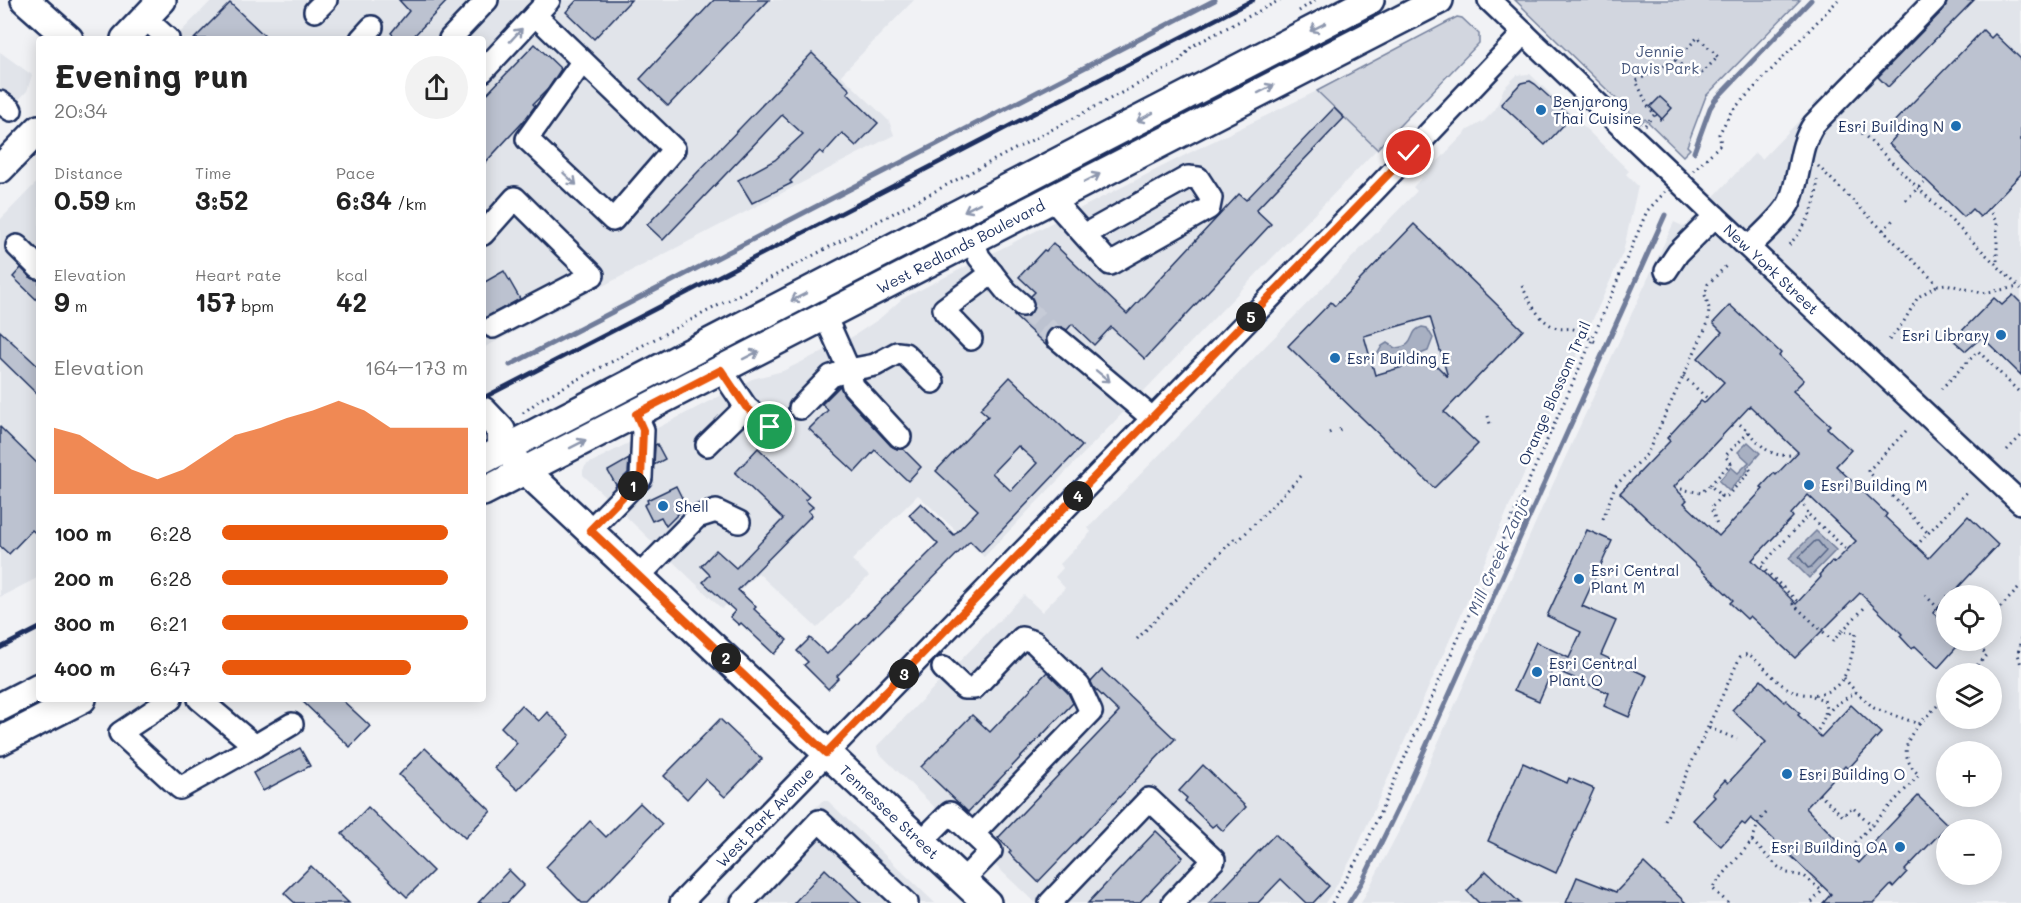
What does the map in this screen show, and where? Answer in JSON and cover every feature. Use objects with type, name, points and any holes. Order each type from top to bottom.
[{"type":"main road","points":[[25,0],[66,36]]},
{"type":"main road","name":"West Redlands Boulevard","points":[[489,451],[1370,0]]},
{"type":"main road","name":"West Redlands Boulevard","points":[[486,491],[1439,0]]},
{"type":"main road","points":[[127,36],[154,9]]},
{"type":"main road","points":[[0,169],[36,132]]},
{"type":"main road","points":[[486,414],[501,430],[489,451]]},
{"type":"main road","name":"Tennessee Street","points":[[489,451],[526,471],[987,903]]},
{"type":"main road","points":[[0,707],[36,689]]},
{"type":"main road","points":[[0,741],[76,702]]},
{"type":"street","points":[[453,36],[487,0]]},
{"type":"street","name":"New York Street","points":[[1489,0],[1715,216],[2021,502]]},
{"type":"street","points":[[1749,247],[1789,204],[1797,184],[1802,147],[1806,135],[1814,124],[1935,0]]},
{"type":"street","points":[[486,68],[542,8],[583,61],[674,149],[613,220],[527,139],[583,61]]},
{"type":"street","points":[[154,9],[167,36]]},
{"type":"street","name":"West Park Avenue","points":[[681,903],[1375,190],[1524,33]]},
{"type":"street","points":[[1052,199],[1084,235],[1110,264],[1209,208],[1211,198],[1198,178],[1188,177],[1084,235]]},
{"type":"street","points":[[486,231],[515,198],[593,275],[493,327]]},
{"type":"street","points":[[1666,271],[1678,253],[1715,216]]},
{"type":"street","points":[[973,240],[979,257],[1007,292],[1022,305]]},
{"type":"street","points":[[17,246],[36,265]]},
{"type":"street","points":[[971,339],[944,309],[992,273]]},
{"type":"street","points":[[825,316],[849,370],[853,386],[900,437]]},
{"type":"street","points":[[1058,339],[1152,418]]},
{"type":"street","points":[[800,408],[831,376],[875,365],[897,353],[905,354],[933,382]]},
{"type":"street","points":[[721,370],[746,407],[770,427]]},
{"type":"street","points":[[707,445],[746,407]]},
{"type":"street","points":[[590,530],[641,478],[643,430],[636,414]]},
{"type":"street","points":[[638,577],[697,517],[716,511],[740,522]]},
{"type":"street","points":[[943,668],[964,688],[974,688],[1022,638],[1034,642],[1079,686],[1091,712],[973,834]]},
{"type":"street","points":[[166,702],[120,733],[180,788],[292,724]]},
{"type":"street","points":[[203,702],[255,746]]},
{"type":"street","points":[[1050,903],[1149,799],[1214,860],[1173,903]]},
{"type":"street","points":[[922,841],[950,813],[973,834],[990,851],[963,880]]},
{"type":"street","points":[[742,903],[819,821],[907,903]]},
{"type":"path","points":[[517,418],[552,393],[1178,63],[1192,46],[1280,0]]},
{"type":"path","points":[[1702,164],[1720,144],[1719,134],[1731,112],[1838,0]]},
{"type":"path","points":[[1661,120],[1649,108],[1636,81],[1676,60],[1698,37],[1718,57],[1696,79],[1676,60]]},
{"type":"path","points":[[1835,131],[1843,124],[1856,127],[2020,288]]},
{"type":"path","points":[[1815,163],[1938,285]]},
{"type":"path","points":[[1906,200],[1926,180]]},
{"type":"path","name":"Orange Blossom Trail","points":[[1332,903],[1366,844],[1592,340],[1647,211],[1667,190]]},
{"type":"path","points":[[1988,208],[1997,223],[1997,265]]},
{"type":"path","points":[[1883,230],[1894,218]]},
{"type":"path","points":[[1603,519],[1615,486],[1647,454],[1707,323],[1709,308],[1705,295],[1708,284],[1728,264]]},
{"type":"path","points":[[1889,340],[1903,323],[1918,297],[1938,285],[1946,284],[1982,293],[2020,288]]},
{"type":"path","points":[[1522,286],[1533,309],[1548,322],[1556,328],[1578,330],[1585,337],[1596,342]]},
{"type":"path","points":[[1941,389],[1978,351],[2021,394]]},
{"type":"path","points":[[1683,375],[1708,399]]},
{"type":"path","points":[[1488,416],[1490,424]]},
{"type":"path","points":[[1736,420],[1769,452],[1779,456],[1791,455]]},
{"type":"path","points":[[1906,431],[1868,471],[1928,533]]},
{"type":"path","points":[[1681,489],[1701,493],[1731,463],[1725,456],[1749,432]]},
{"type":"path","points":[[2007,450],[2021,436]]},
{"type":"path","points":[[1710,485],[1721,496],[1726,497],[1751,471],[1749,468]]},
{"type":"path","points":[[1137,639],[1234,539],[1237,542],[1304,473]]},
{"type":"path","points":[[1916,546],[1969,490]]},
{"type":"path","points":[[1717,524],[1711,508],[1721,496]]},
{"type":"path","points":[[1804,506],[1809,514],[1846,549]]},
{"type":"path","points":[[1809,514],[1761,566],[1797,600],[1793,604],[1833,641],[1867,605]]},
{"type":"path","points":[[2002,606],[2021,586]]},
{"type":"path","points":[[1924,595],[1936,606]]},
{"type":"path","points":[[1811,695],[1826,693],[1835,688],[1844,678],[1850,665],[1856,633],[1842,631]]},
{"type":"path","points":[[2021,638],[2018,654],[2021,665]]},
{"type":"path","points":[[1979,663],[1987,655],[1983,651]]},
{"type":"path","points":[[1665,821],[1740,657],[1748,654],[1754,658],[1788,689],[1824,700],[1825,716]]},
{"type":"path","points":[[1844,678],[1874,708],[1919,724]]},
{"type":"path","points":[[1818,730],[1825,716],[1834,706],[1856,692]]},
{"type":"path","points":[[1847,851],[1919,775],[1909,765],[1906,750],[1911,734],[1936,707]]},
{"type":"path","points":[[1709,728],[1737,740]]},
{"type":"path","points":[[1820,794],[1843,816],[1852,807],[1872,825]]},
{"type":"path","points":[[1728,903],[1712,888],[1752,841],[1759,821],[1768,810]]},
{"type":"path","points":[[1752,841],[1777,866],[1787,873],[1804,876],[1822,891],[1811,903]]},
{"type":"shaded area","points":[[212,0],[914,0],[841,75],[889,121],[894,135],[486,346],[486,36],[177,36]]},
{"type":"shaded area","points":[[1916,0],[2021,0],[2021,903],[1361,903],[1400,829],[1542,508],[1674,222],[1685,227],[1755,153],[1762,159]]},
{"type":"shaded area","points":[[0,52],[32,75],[27,91],[0,120]]},
{"type":"shaded area","points":[[1530,74],[1629,171],[1626,174],[1638,186],[1623,252],[1355,852],[1335,888],[1325,903],[1035,903],[878,752],[877,746],[1024,595],[1042,612],[1065,588],[1055,577],[1063,568],[1060,564],[1091,532],[1088,528],[1417,191],[1413,187],[1468,130],[1484,121],[1495,110],[1504,88],[1517,75]]},
{"type":"shaded area","points":[[1317,91],[1377,149],[984,557],[918,495],[852,560],[869,576],[817,628],[758,573],[722,609],[583,475],[586,465],[752,379],[783,371],[852,337],[879,319],[902,299],[1195,150]]},
{"type":"shaded area","points":[[36,183],[36,579],[0,597],[0,220]]},
{"type":"shaded area","points":[[822,801],[828,801],[935,903],[722,903]]},
{"type":"green space","name":"Jennie Davis Park","points":[[1515,0],[1800,0],[1706,96],[1687,146],[1690,149],[1683,156],[1645,119],[1641,123]]},
{"type":"green space","points":[[1457,17],[1462,18],[1479,34],[1479,43],[1377,149],[1317,91]]},
{"type":"water","points":[[1427,328],[1433,338],[1428,351],[1394,362],[1388,361],[1378,353],[1387,343],[1395,348],[1407,345],[1417,329]]},
{"type":"water","points":[[1748,442],[1760,453],[1729,491],[1719,481],[1731,467],[1738,473],[1749,462],[1738,452]]},
{"type":"water","points":[[1816,531],[1836,550],[1809,578],[1789,558]]},
{"type":"building","points":[[399,0],[448,0],[414,36],[394,36],[391,33],[409,11]]},
{"type":"building","points":[[577,0],[631,0],[594,39],[566,12]]},
{"type":"building","points":[[714,0],[769,0],[668,106],[640,79]]},
{"type":"building","points":[[1947,0],[1974,0],[1888,87],[1878,77],[1944,9]]},
{"type":"building","points":[[230,3],[265,36],[197,36]]},
{"type":"building","name":"Esri Building N","points":[[1983,30],[1991,38],[1995,34],[2021,59],[2021,174],[1980,217],[1972,209],[1964,217],[1889,144],[1896,136],[1888,128]]},
{"type":"building","points":[[535,44],[561,69],[548,89],[533,104],[535,106],[523,122],[486,162],[486,95]]},
{"type":"building","points":[[812,53],[850,90],[847,93],[878,123],[856,146],[842,133],[823,154],[820,151],[790,181],[792,183],[752,203],[738,180],[775,160],[803,134],[782,115],[663,240],[647,225]]},
{"type":"building","points":[[1530,81],[1571,117],[1545,145],[1501,104],[1521,83]]},
{"type":"building","points":[[1660,97],[1672,108],[1662,119],[1650,107]]},
{"type":"building","points":[[1334,108],[1344,118],[1256,210],[1271,224],[1145,359],[1111,327],[1094,345],[1072,324],[1067,330],[1054,327],[1046,336],[1049,348],[1013,315],[1026,317],[1032,313],[1035,307],[1031,296],[1035,292],[1019,277],[1053,243],[1127,314],[1239,194],[1246,200]]},
{"type":"building","name":"Esri Building E","points":[[1414,224],[1523,330],[1444,412],[1478,444],[1434,488],[1288,346],[1331,302],[1335,306]],"holes":[[[1430,317],[1448,377],[1430,359],[1375,375],[1364,336]]]},
{"type":"building","points":[[21,268],[30,277],[36,279],[36,299],[13,277]]},
{"type":"building","points":[[504,271],[520,299],[486,317],[486,281]]},
{"type":"building","name":"Esri Library","points":[[2013,295],[2021,303],[2021,375],[1982,337],[1966,351],[1953,340],[1994,298],[2002,305]]},
{"type":"building","name":"Esri Building M","points":[[1730,305],[1781,353],[1779,356],[1804,380],[1793,391],[1830,425],[1827,428],[1851,450],[1836,466],[1929,558],[1968,516],[1998,545],[1960,585],[1936,585],[1936,610],[1933,613],[1936,616],[1936,651],[1953,651],[1942,663],[1936,663],[1936,666],[1915,646],[1912,649],[1900,636],[1902,634],[1860,593],[1795,658],[1750,616],[1747,619],[1730,603],[1733,600],[1620,493],[1670,441],[1667,438],[1701,401],[1704,403],[1724,382],[1698,358],[1722,332],[1713,323]],"holes":[[[1750,406],[1798,452],[1776,475],[1774,473],[1761,487],[1763,489],[1719,536],[1684,503],[1687,500],[1674,487]],[[1808,495],[1856,541],[1834,563],[1832,561],[1819,575],[1821,577],[1796,604],[1752,560],[1793,517],[1791,514]]]},
{"type":"building","points":[[0,331],[36,364],[36,393],[0,358]]},
{"type":"building","points":[[1010,377],[1082,446],[981,552],[970,541],[837,676],[839,678],[828,689],[804,665],[808,662],[797,651],[810,638],[827,654],[938,544],[909,515],[921,503],[954,535],[978,510],[936,471],[988,416],[980,409]],"holes":[[[1018,446],[1037,463],[1011,491],[992,473]]]},
{"type":"building","points":[[840,386],[844,395],[891,446],[903,449],[921,467],[908,481],[875,450],[855,472],[809,429],[828,410],[822,404]]},
{"type":"building","points":[[0,427],[36,462],[36,533],[32,530],[9,554],[0,546]]},
{"type":"building","points":[[657,444],[665,459],[654,465],[655,445]]},
{"type":"building","points":[[758,448],[809,497],[805,500],[813,507],[808,511],[812,515],[738,590],[756,607],[754,609],[787,640],[774,654],[741,623],[739,625],[730,617],[735,611],[703,582],[710,575],[701,566],[716,550],[736,568],[783,519],[735,473]]},
{"type":"building","points":[[629,459],[628,473],[616,485],[608,471]]},
{"type":"building","name":"Shell","points":[[676,486],[685,504],[680,506],[682,510],[666,526],[661,517],[652,521],[644,505],[648,503],[647,500]]},
{"type":"building","points":[[1587,530],[1612,541],[1582,606],[1616,621],[1601,655],[1647,676],[1629,717],[1604,706],[1609,693],[1553,669],[1539,701],[1514,690],[1536,642],[1569,658],[1581,632],[1547,616]]},
{"type":"building","points":[[1102,670],[1175,739],[1038,882],[1009,853],[1011,851],[998,838],[1119,712],[1094,688],[1091,682]]},
{"type":"building","points":[[1047,672],[1068,693],[1073,703],[968,812],[921,767],[972,715],[990,732]]},
{"type":"building","name":"Esri Building O","points":[[1761,680],[1784,702],[1786,700],[1800,713],[1798,715],[1821,737],[1851,705],[1881,733],[1848,769],[1845,766],[1806,808],[1859,863],[1876,845],[1874,842],[1918,796],[1942,819],[1936,819],[1936,838],[1905,870],[1907,872],[1893,887],[1891,885],[1874,903],[1823,903],[1831,894],[1751,818],[1745,825],[1742,823],[1721,846],[1693,820],[1715,797],[1712,794],[1725,780],[1728,783],[1766,742],[1732,710]]},
{"type":"building","points":[[303,702],[344,702],[370,726],[350,747]]},
{"type":"building","points":[[521,705],[539,721],[547,712],[570,735],[518,790],[494,768],[517,743],[501,727]]},
{"type":"building","points":[[720,719],[762,759],[725,797],[705,779],[687,799],[664,776]]},
{"type":"building","points":[[300,748],[310,766],[263,791],[253,773]]},
{"type":"building","points":[[425,748],[491,811],[465,838],[399,775]]},
{"type":"building","points":[[1523,763],[1567,783],[1569,778],[1594,789],[1556,873],[1488,841]]},
{"type":"building","points":[[1203,765],[1246,807],[1223,831],[1216,824],[1212,827],[1185,801],[1187,798],[1179,791]]},
{"type":"building","points":[[640,803],[662,824],[587,903],[582,903],[546,867],[590,821],[606,837]]},
{"type":"building","points":[[368,807],[433,871],[407,897],[342,834]]},
{"type":"building","points":[[1156,831],[1183,857],[1139,903],[1088,903]]},
{"type":"building","points":[[1275,834],[1329,886],[1313,903],[1306,903],[1281,879],[1258,903],[1209,903]]},
{"type":"building","points":[[1644,863],[1686,903],[1566,903],[1577,877],[1616,892]]},
{"type":"building","points":[[311,866],[349,903],[295,903],[284,893]]},
{"type":"building","points":[[825,869],[861,903],[794,903]]},
{"type":"building","points":[[509,870],[524,885],[507,903],[478,903]]},
{"type":"building","points":[[1486,871],[1520,903],[1479,903],[1467,891]]},
{"type":"waterway","points":[[510,365],[1215,0]]},
{"type":"waterway","name":"Mill Creek Zanja","points":[[1694,152],[1715,100],[1811,0]]},
{"type":"waterway","name":"Mill Creek Zanja","points":[[1349,903],[1362,882],[1401,802],[1665,215]]},
{"type":"tunnel","points":[[1022,305],[1058,339]]},
{"type":"railway","points":[[486,396],[1253,0]]},
{"type":"railway","points":[[0,648],[36,630]]},
{"type":"place","name":"Benjarong Thai Cuisine","points":[[1541,110]]},
{"type":"place","name":"Esri Building N","points":[[1956,126]]},
{"type":"place","name":"Esri Library","points":[[2001,335]]},
{"type":"place","name":"Esri Building E","points":[[1335,358]]},
{"type":"place","name":"Esri Building M","points":[[1809,485]]},
{"type":"place","name":"Shell","points":[[663,506]]},
{"type":"place","name":"Esri Central Plant M","points":[[1579,579]]},
{"type":"place","name":"Esri Central Plant O","points":[[1537,672]]},
{"type":"place","name":"Esri Building O","points":[[1787,774]]},
{"type":"place","name":"Esri Building OA","points":[[1900,847]]},
{"type":"route","points":[[770,427],[746,407],[721,370],[636,414],[643,430],[641,478],[590,530],[826,753],[1409,153]]}]
